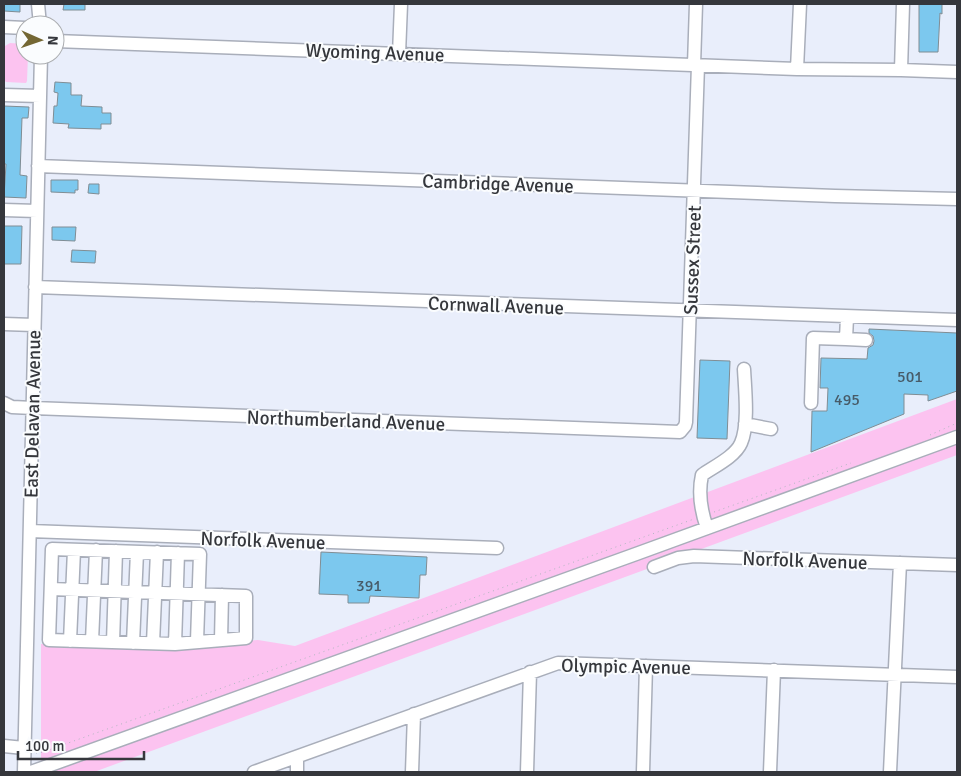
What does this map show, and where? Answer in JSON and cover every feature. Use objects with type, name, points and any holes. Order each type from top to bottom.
[{"type":"street","points":[[399,54],[401,4]]},
{"type":"street","name":"Sussex Street","points":[[660,432],[677,432],[685,426],[694,190],[696,4]]},
{"type":"street","points":[[797,69],[800,4]]},
{"type":"street","points":[[901,70],[903,4]]},
{"type":"street","name":"Wyoming Avenue","points":[[65,41],[797,69],[957,72]]},
{"type":"street","name":"East Delavan Avenue","points":[[24,772],[41,65]]},
{"type":"street","points":[[4,95],[40,96]]},
{"type":"street","name":"Cambridge Avenue","points":[[38,166],[957,199]]},
{"type":"street","points":[[4,210],[37,211]]},
{"type":"street","name":"Cornwall Avenue","points":[[35,288],[957,320]]},
{"type":"street","points":[[846,339],[847,317]]},
{"type":"street","points":[[4,324],[34,325]]},
{"type":"street","points":[[811,403],[813,338],[866,340]]},
{"type":"street","points":[[705,522],[699,488],[702,475],[728,459],[741,444],[746,417],[744,369]]},
{"type":"street","name":"Northumberland Avenue","points":[[4,403],[12,407],[32,408],[660,432]]},
{"type":"street","points":[[745,424],[771,429]]},
{"type":"street","points":[[30,772],[705,522],[957,437]]},
{"type":"street","name":"Norfolk Avenue","points":[[30,531],[496,548]]},
{"type":"street","points":[[70,641],[72,590],[80,533]]},
{"type":"street","points":[[175,644],[177,593],[184,554],[191,537]]},
{"type":"street","points":[[51,589],[155,592],[199,594],[246,596],[246,638],[175,644],[48,640],[52,549],[200,554],[199,594],[197,641]]},
{"type":"street","points":[[92,641],[96,550]]},
{"type":"street","points":[[113,642],[116,551]]},
{"type":"street","points":[[133,643],[137,552]]},
{"type":"street","points":[[153,643],[157,552]]},
{"type":"street","name":"Norfolk Avenue","points":[[654,567],[678,558],[694,556],[957,564]]},
{"type":"street","points":[[890,772],[900,562]]},
{"type":"street","points":[[220,640],[222,595]]},
{"type":"street","name":"Olympic Avenue","points":[[254,772],[558,663],[957,677]]},
{"type":"street","points":[[643,772],[646,666]]},
{"type":"street","points":[[770,772],[774,670]]},
{"type":"street","points":[[527,772],[530,672]]},
{"type":"street","points":[[412,772],[414,714]]},
{"type":"street","points":[[4,746],[24,748]]},
{"type":"street","points":[[297,757],[297,772]]},
{"type":"path","points":[[925,437],[957,423]]},
{"type":"path","points":[[39,753],[381,632],[705,522],[856,462]]},
{"type":"shaded area","points":[[10,43],[15,43],[15,65],[28,65],[26,83],[6,82],[4,80],[5,46]]},
{"type":"shaded area","points":[[957,399],[957,455],[94,772],[41,772],[41,644],[127,648],[258,640],[295,646]]},
{"type":"building","points":[[4,4],[20,4],[20,12],[4,11]]},
{"type":"building","points":[[64,4],[85,4],[85,10],[63,10]]},
{"type":"building","points":[[919,4],[942,4],[938,52],[919,52]]},
{"type":"building","points":[[55,82],[71,83],[71,95],[82,95],[81,106],[102,107],[102,113],[111,113],[111,124],[101,124],[101,129],[68,128],[69,124],[53,123],[54,106],[57,106],[58,93],[54,92]]},
{"type":"building","points":[[4,106],[29,107],[28,118],[22,118],[20,175],[27,176],[26,198],[4,197],[6,164],[4,164]]},
{"type":"building","points":[[51,180],[78,180],[78,190],[75,190],[75,193],[51,192]]},
{"type":"building","points":[[89,184],[99,184],[99,194],[88,193]]},
{"type":"building","points":[[4,226],[22,226],[21,264],[4,264]]},
{"type":"building","points":[[52,227],[76,227],[75,241],[52,240]]},
{"type":"building","points":[[72,250],[96,251],[95,263],[71,262]]},
{"type":"building","points":[[869,329],[957,333],[957,391],[928,401],[928,395],[904,394],[904,414],[811,452],[812,411],[827,411],[828,388],[820,388],[821,358],[867,359],[868,348],[873,345],[874,341],[873,336],[869,333]]},
{"type":"building","points":[[700,360],[730,361],[727,439],[697,438]]},
{"type":"building","points":[[321,552],[427,557],[426,575],[420,575],[419,598],[370,596],[369,603],[348,603],[348,595],[319,594]]}]
